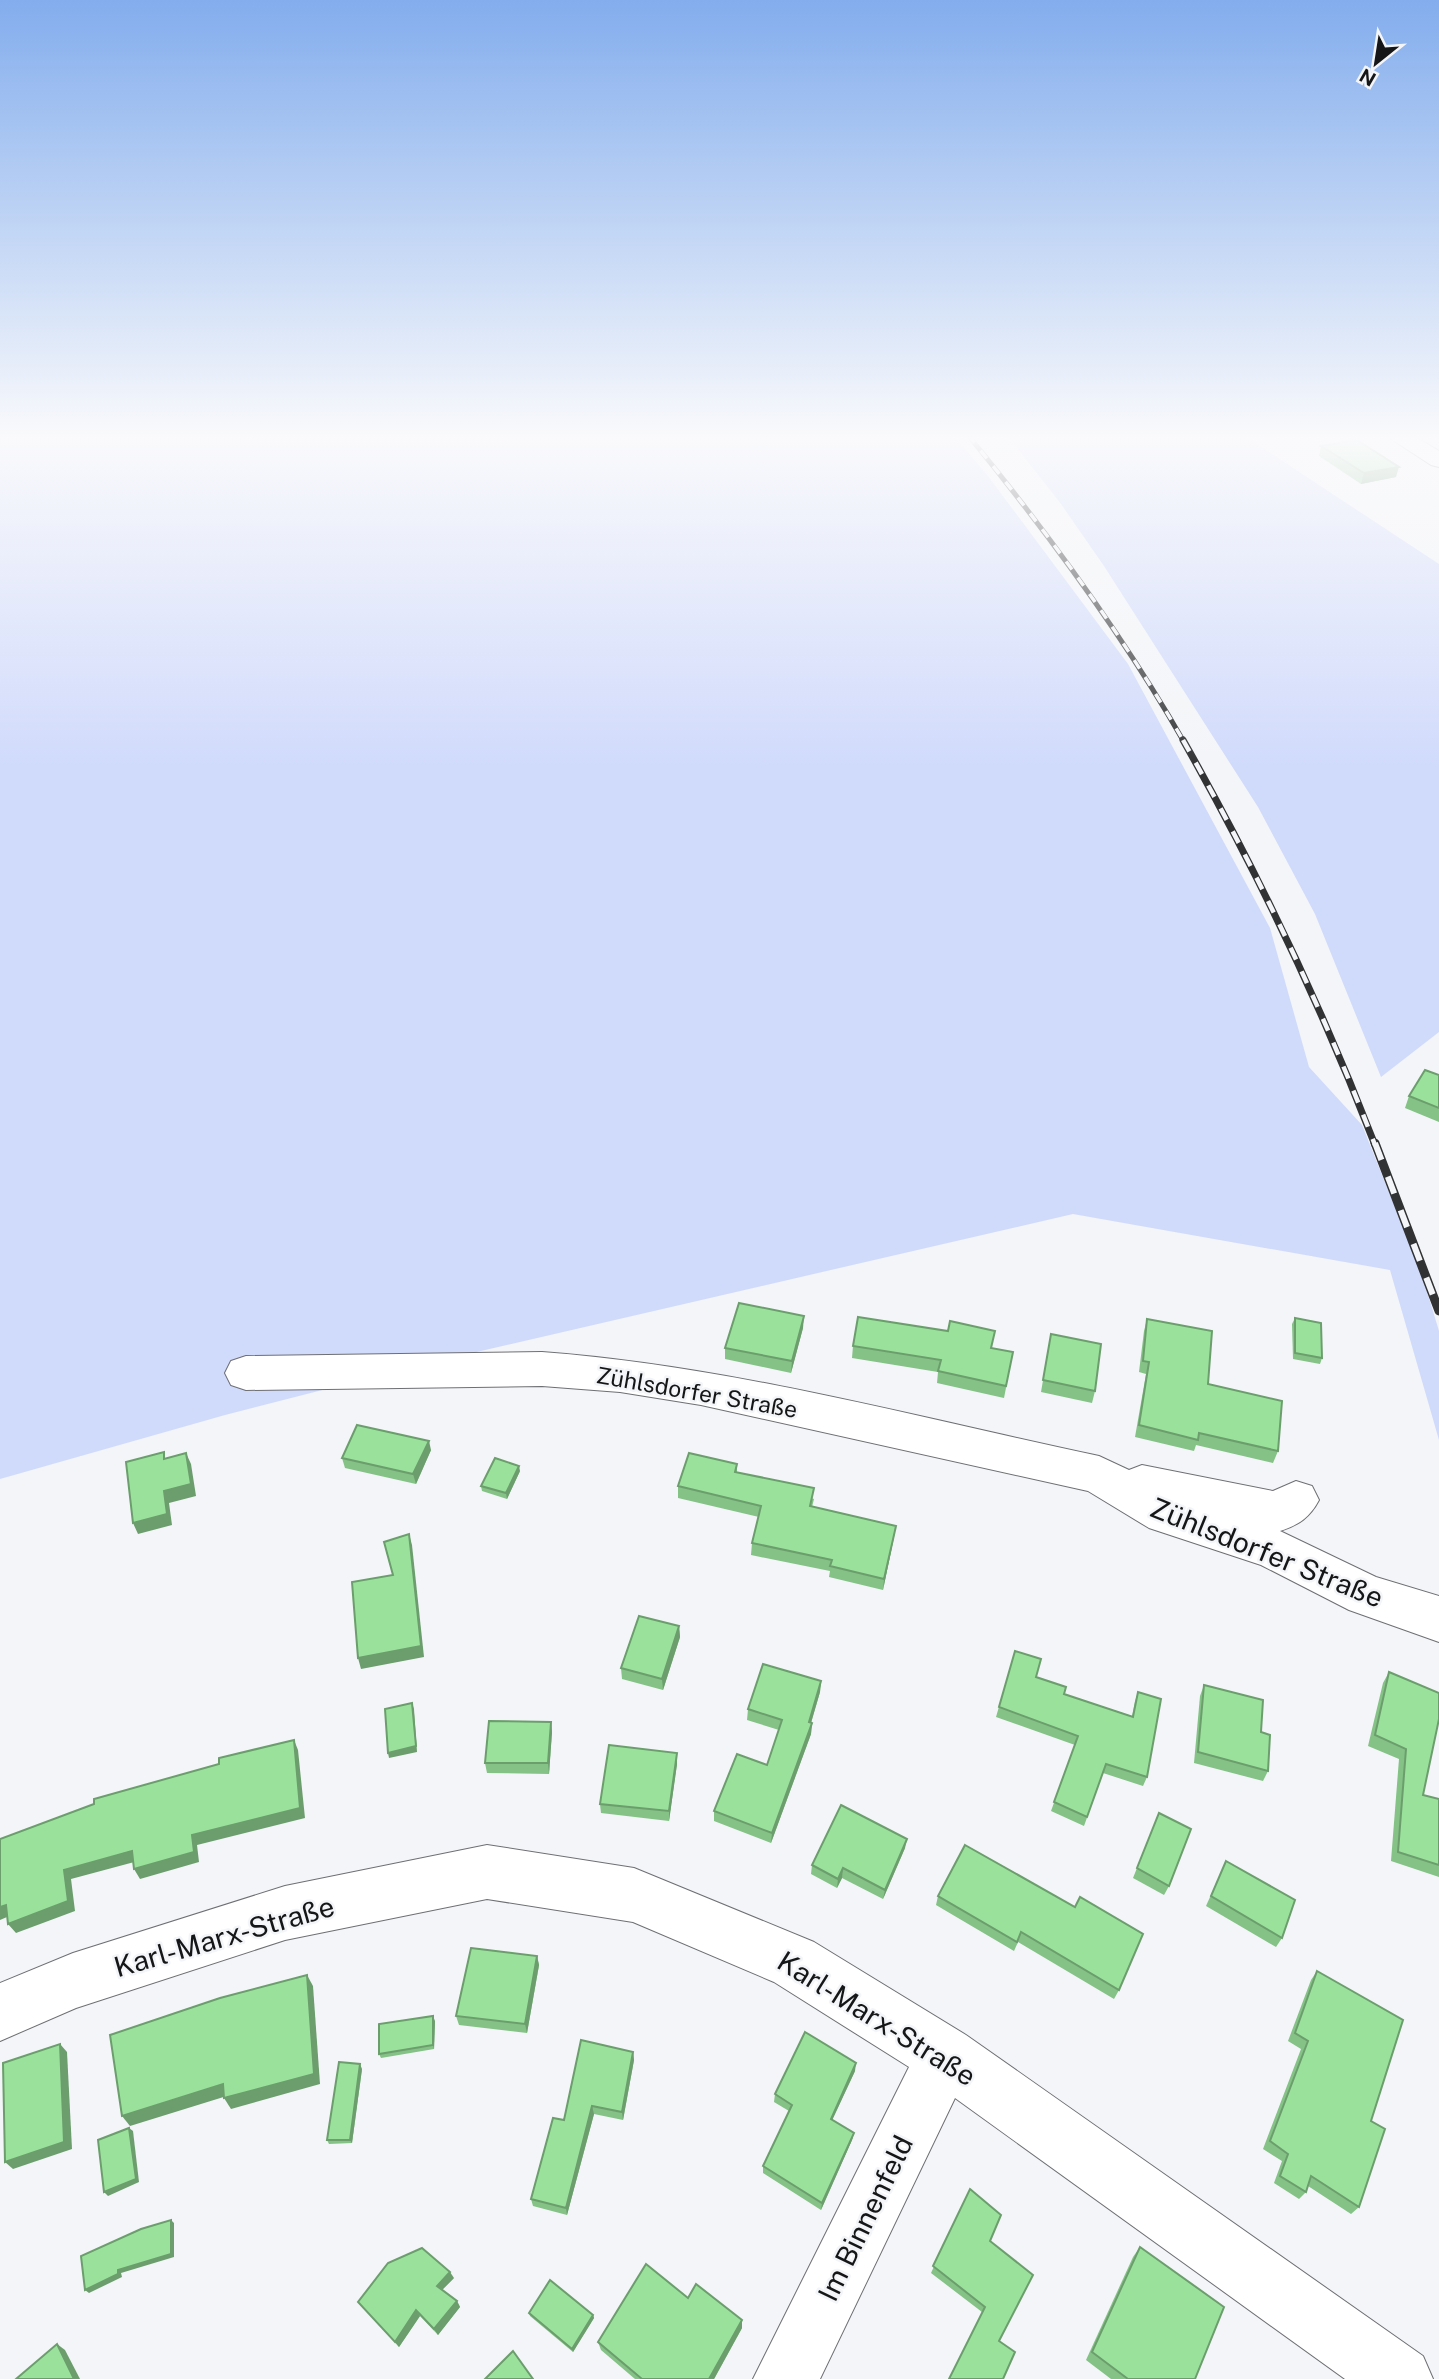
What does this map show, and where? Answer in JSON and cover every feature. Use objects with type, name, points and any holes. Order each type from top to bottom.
[{"type":"street","name":"Zühlsdorfer Straße","points":[[246,1373],[512,1368],[620,1375],[701,1388],[1279,1512],[1296,1500]]},
{"type":"street","name":"Zühlsdorfer Straße","points":[[1099,1475],[1165,1514],[1274,1549],[1366,1595],[1424,1612],[1439,1620]]},
{"type":"street","name":"Karl-Marx-Straße","points":[[0,2012],[73,1981],[285,1913],[487,1872],[634,1895],[794,1962],[945,2056],[1400,2379]]},
{"type":"street","name":"Im Binnenfeld","points":[[786,2379],[945,2056]]},
{"type":"shaded area","points":[[0,546],[1040,546],[1128,664],[1270,928],[1309,1067],[1362,1125],[1421,1272],[1439,1331],[1439,1440],[1390,1270],[1073,1214],[420,1365],[225,1415],[0,1479]]},
{"type":"shaded area","points":[[1090,546],[1412,546],[1439,564],[1439,1032],[1381,1077],[1315,914],[1258,807]]},
{"type":"building","points":[[1425,1070],[1439,1075],[1439,1108],[1409,1096]]},
{"type":"building","points":[[739,1303],[804,1316],[792,1361],[725,1348]]},
{"type":"building","points":[[858,1317],[948,1331],[950,1321],[995,1331],[991,1348],[1013,1352],[1006,1386],[938,1371],[941,1360],[853,1346]]},
{"type":"building","points":[[1295,1318],[1321,1323],[1322,1358],[1295,1353]]},
{"type":"building","points":[[1147,1319],[1212,1331],[1208,1384],[1282,1401],[1278,1451],[1199,1433],[1198,1440],[1139,1425],[1149,1362],[1143,1361]]},
{"type":"building","points":[[1051,1334],[1101,1344],[1095,1391],[1043,1380]]},
{"type":"building","points":[[357,1425],[429,1441],[413,1474],[342,1458]]},
{"type":"building","points":[[164,1452],[164,1459],[186,1453],[191,1484],[164,1491],[167,1514],[133,1523],[126,1462]]},
{"type":"building","points":[[689,1453],[737,1464],[735,1472],[814,1488],[810,1506],[896,1526],[884,1579],[830,1566],[832,1560],[752,1543],[761,1506],[678,1486]]},
{"type":"building","points":[[495,1458],[519,1466],[506,1493],[481,1486]]},
{"type":"building","points":[[409,1534],[421,1646],[358,1658],[352,1582],[393,1575],[384,1542]]},
{"type":"building","points":[[639,1616],[679,1626],[662,1679],[621,1668]]},
{"type":"building","points":[[1015,1651],[1041,1659],[1036,1677],[1066,1687],[1064,1694],[1133,1717],[1138,1692],[1161,1699],[1147,1777],[1106,1764],[1087,1817],[1054,1802],[1078,1736],[999,1707]]},
{"type":"building","points":[[763,1664],[821,1681],[809,1722],[812,1723],[772,1833],[714,1811],[737,1754],[767,1765],[782,1720],[748,1709]]},
{"type":"building","points":[[1389,1672],[1439,1693],[1439,1719],[1423,1795],[1439,1799],[1439,1865],[1398,1852],[1406,1749],[1375,1735]]},
{"type":"building","points":[[1204,1685],[1263,1700],[1261,1732],[1270,1735],[1268,1771],[1198,1752]]},
{"type":"building","points":[[412,1703],[416,1746],[388,1753],[385,1709]]},
{"type":"building","points":[[489,1721],[551,1722],[548,1763],[485,1763]]},
{"type":"building","points":[[294,1740],[300,1808],[192,1835],[194,1852],[134,1869],[132,1851],[64,1870],[68,1901],[8,1924],[6,1905],[0,1907],[0,1839],[94,1804],[94,1799],[219,1764],[219,1758]]},
{"type":"building","points":[[609,1745],[677,1753],[669,1811],[600,1804]]},
{"type":"building","points":[[841,1805],[907,1839],[885,1890],[843,1868],[838,1879],[812,1865]]},
{"type":"building","points":[[1159,1813],[1191,1829],[1169,1886],[1137,1868]]},
{"type":"building","points":[[965,1845],[1075,1907],[1080,1897],[1143,1934],[1119,1990],[1021,1932],[1017,1942],[938,1896]]},
{"type":"building","points":[[1226,1861],[1295,1900],[1282,1938],[1211,1896]]},
{"type":"building","points":[[471,1948],[537,1956],[525,2024],[456,2016]]},
{"type":"building","points":[[1317,1971],[1403,2020],[1371,2121],[1385,2129],[1359,2207],[1311,2176],[1306,2192],[1280,2176],[1288,2154],[1270,2141],[1308,2041],[1295,2033]]},
{"type":"building","points":[[307,1975],[314,2074],[224,2098],[223,2084],[122,2116],[110,2035],[220,1998]]},
{"type":"building","points":[[433,2016],[433,2045],[379,2054],[379,2024]]},
{"type":"building","points":[[805,2032],[856,2063],[831,2119],[854,2133],[822,2203],[763,2166],[792,2105],[775,2094]]},
{"type":"building","points":[[581,2040],[633,2052],[622,2112],[592,2106],[566,2208],[531,2199],[553,2118],[564,2120]]},
{"type":"building","points":[[60,2044],[64,2142],[5,2162],[3,2063]]},
{"type":"building","points":[[339,2062],[360,2064],[350,2140],[327,2140]]},
{"type":"building","points":[[129,2128],[136,2179],[104,2192],[98,2140]]},
{"type":"building","points":[[970,2189],[1001,2215],[990,2241],[1033,2275],[999,2341],[1015,2352],[1003,2379],[949,2379],[985,2307],[933,2266]]},
{"type":"building","points":[[171,2220],[171,2254],[118,2270],[118,2274],[85,2290],[81,2256],[141,2229]]},
{"type":"building","points":[[1140,2247],[1224,2307],[1195,2379],[1128,2379],[1092,2352]]},
{"type":"building","points":[[422,2248],[450,2272],[437,2286],[457,2301],[434,2329],[416,2310],[395,2342],[358,2302],[388,2263]]},
{"type":"building","points":[[646,2264],[688,2298],[696,2284],[742,2320],[709,2379],[642,2379],[598,2342]]},
{"type":"building","points":[[550,2280],[593,2315],[572,2349],[529,2313]]},
{"type":"building","points":[[57,2344],[74,2379],[16,2379]]},
{"type":"building","points":[[513,2351],[533,2379],[485,2379]]},
{"type":"railway","points":[[1054,546],[1135,662],[1184,742]]},
{"type":"railway","points":[[1183,740],[1237,839],[1286,939],[1333,1041],[1375,1145]]},
{"type":"railway","points":[[1375,1143],[1439,1311]]}]
